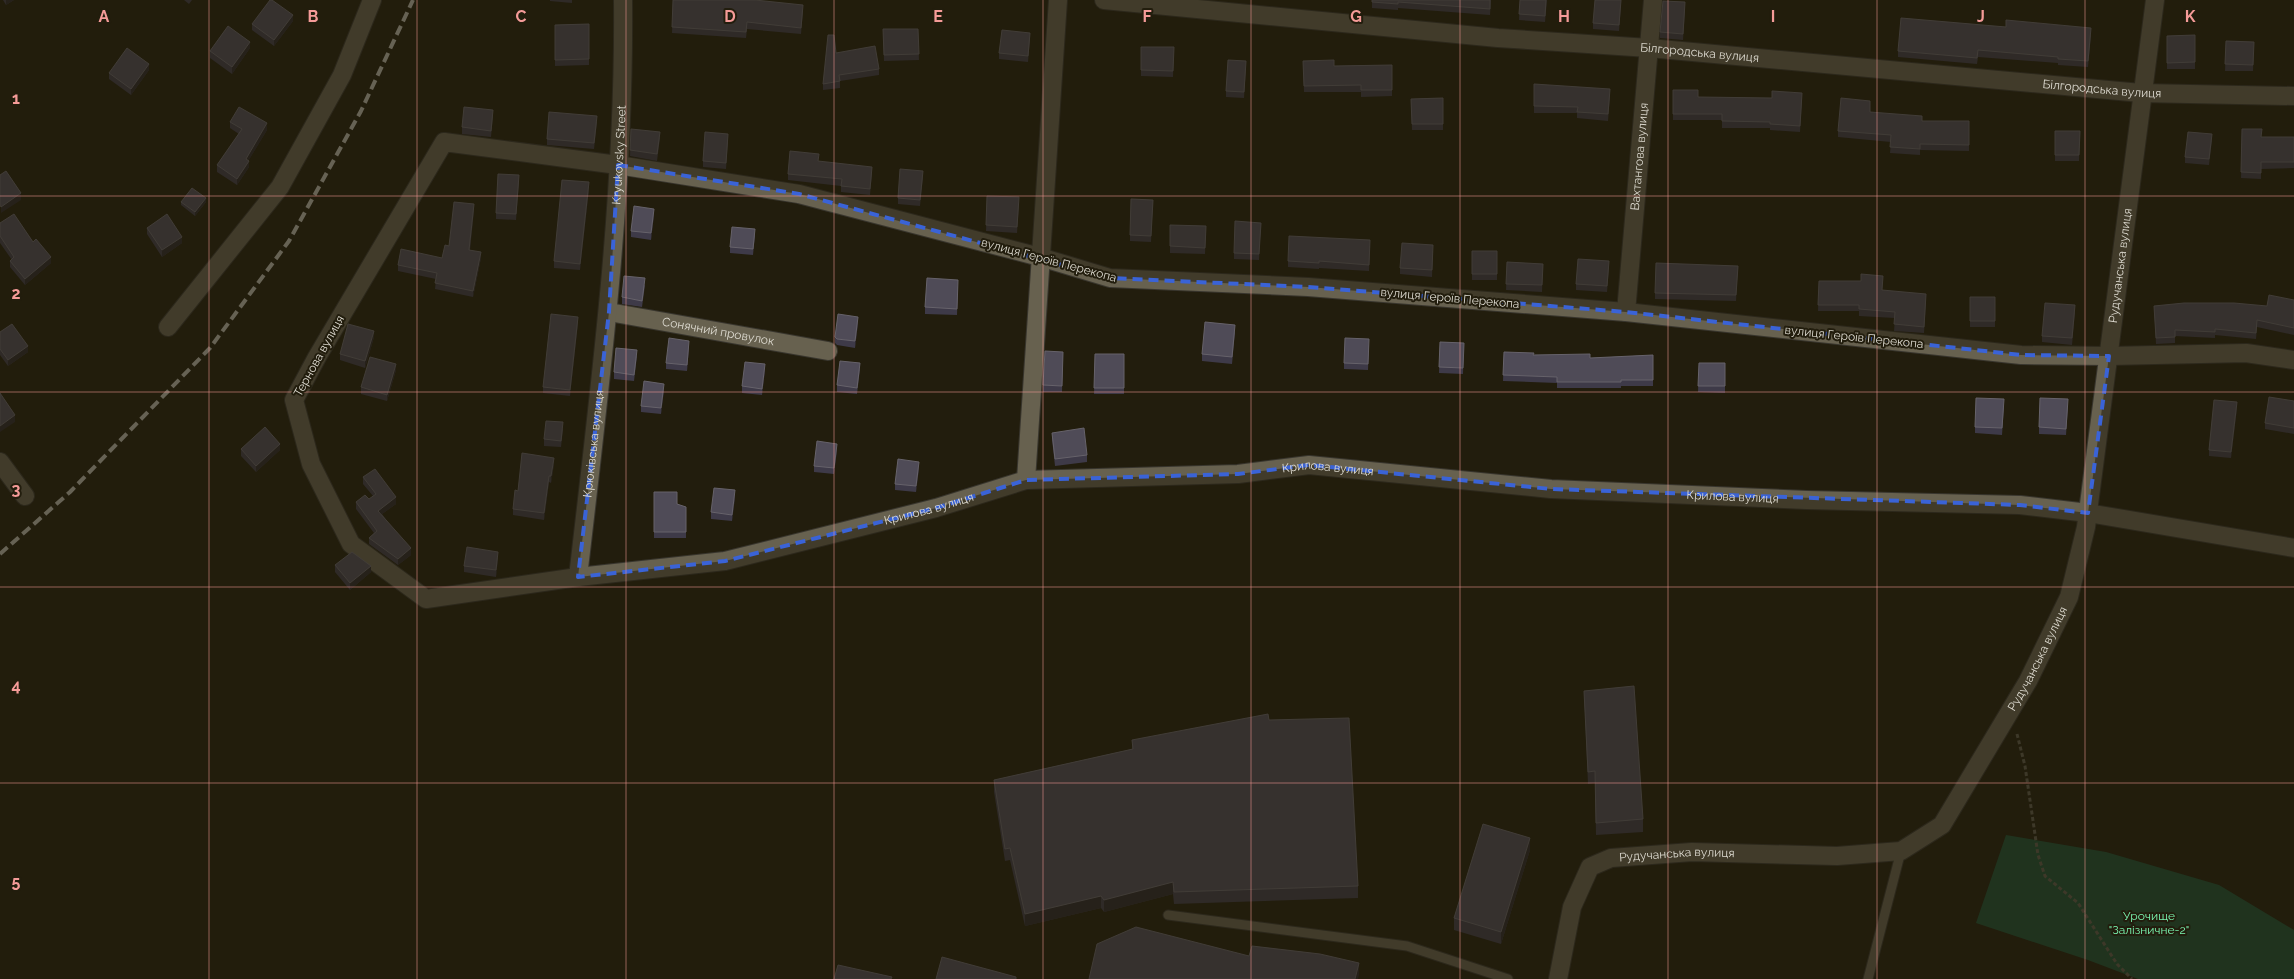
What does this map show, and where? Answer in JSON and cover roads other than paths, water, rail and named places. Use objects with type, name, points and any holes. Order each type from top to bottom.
[{"type":"street","points":[[168,328],[280,188],[342,75],[372,0]]},
{"type":"street","name":"Kryukovsky Street","points":[[609,312],[624,62],[623,0]]},
{"type":"street","points":[[1026,480],[1058,0]]},
{"type":"street","name":"Білгородська вулиця","points":[[1104,0],[1498,38],[1649,48],[2141,93],[2294,96]]},
{"type":"street","name":"Вахтангова вулиця","points":[[1626,312],[1652,0]]},
{"type":"street","name":"Рудучанська вулиця","points":[[1558,979],[1572,907],[1590,867],[1611,858],[1692,852],[1837,856],[1901,851],[1942,825],[2028,681],[2069,597],[2086,527],[2141,93],[2155,0]]},
{"type":"street","name":"Тернова вулиця","points":[[578,577],[426,599],[351,544],[311,464],[294,400],[317,357],[444,142],[618,165]]},
{"type":"street","name":"вулиця Героїв Перекопа","points":[[618,165],[799,194],[1040,257],[1110,278],[1308,286],[1626,312],[2021,355],[2109,356],[2246,353],[2294,360]]},
{"type":"street","name":"Сонячний провулок","points":[[609,312],[828,351]]},
{"type":"street","name":"Крюківська вулиця","points":[[578,577],[609,312]]},
{"type":"street","points":[[0,462],[25,496]]},
{"type":"street","name":"Крилова вулиця","points":[[578,577],[725,561],[936,508],[1026,480],[1238,474],[1309,465],[1551,489],[1807,500],[2020,505],[2088,513],[2294,548]]},
{"type":"lane","points":[[1868,979],[1901,851]]},
{"type":"lane","points":[[1168,915],[1407,946],[1508,979]]},
{"type":"railway","points":[[0,554],[70,492],[210,348],[289,241],[361,111],[413,0]]},
{"type":"park label","name":"Урочище \"Залізничне-2\"","points":[[2149,923]]}]
